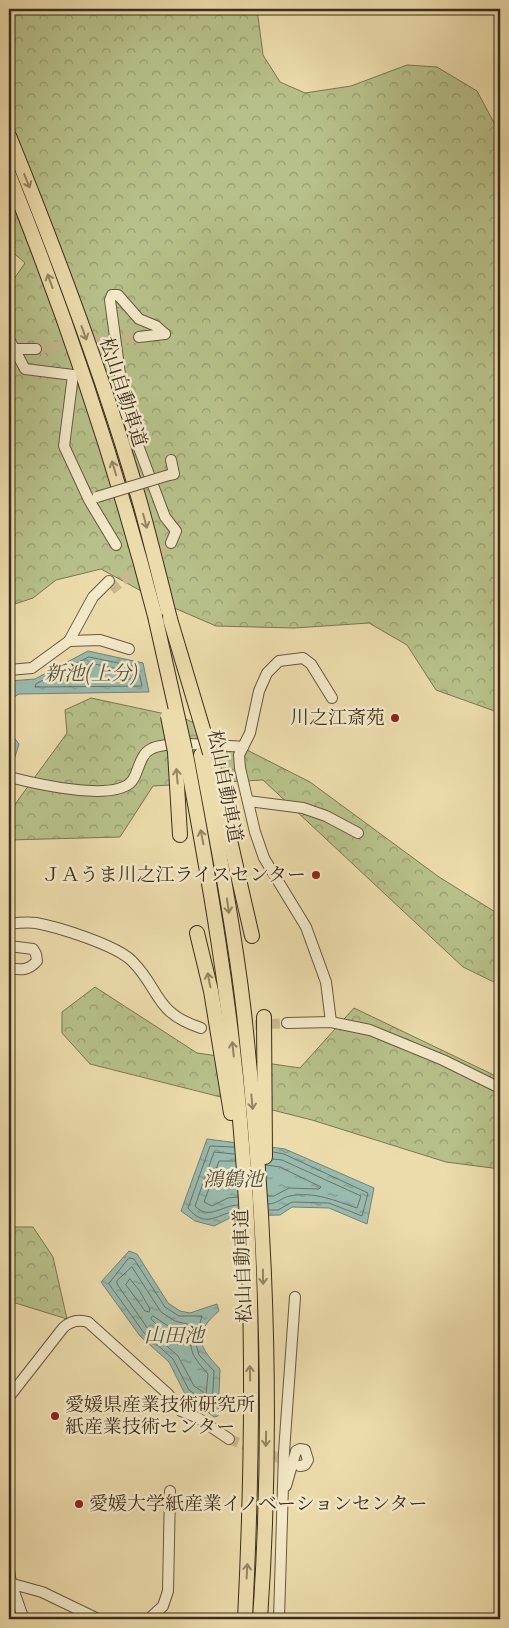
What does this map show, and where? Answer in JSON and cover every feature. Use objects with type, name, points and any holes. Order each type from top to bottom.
[{"type":"highway","name":"松山自動車道","points":[[9,136],[44,222],[92,354],[139,498],[206,754],[243,1012],[249,1134],[247,1230],[252,1431],[245,1619]]},
{"type":"highway","name":"松山自動車道","points":[[9,175],[77,354],[136,543],[180,751],[209,873],[262,1228],[266,1434],[260,1619]]},
{"type":"highway","points":[[180,751],[180,834]]},
{"type":"highway","points":[[206,754],[252,936]]},
{"type":"highway","points":[[198,933],[211,991],[249,1134]]},
{"type":"highway","points":[[249,1134],[264,1017]]},
{"type":"street","points":[[139,337],[165,334],[156,326],[139,319],[118,295],[112,295],[110,300],[125,411],[165,517],[176,531],[172,543]]},
{"type":"street","points":[[9,339],[25,369],[73,375],[64,446],[116,545]]},
{"type":"street","points":[[15,349],[36,349]]},
{"type":"street","points":[[93,499],[174,474],[171,460]]},
{"type":"street","points":[[9,670],[32,668],[69,641],[93,598],[110,586]]},
{"type":"street","points":[[69,641],[100,640],[129,649]]},
{"type":"street","points":[[331,1022],[326,982],[306,927],[264,858],[255,832],[240,768],[239,755],[250,732],[258,691],[267,673],[279,661],[303,658],[311,664],[332,698]]},
{"type":"street","points":[[9,777],[73,790],[101,791],[121,788],[132,781],[142,758],[150,749],[165,745],[242,747]]},
{"type":"street","points":[[248,801],[304,808],[326,816],[358,832]]},
{"type":"street","points":[[9,924],[33,923],[54,927],[116,950],[131,960],[170,1013],[181,1021],[201,1028]]},
{"type":"street","points":[[9,946],[33,949],[37,961],[31,967],[24,970],[9,968]]},
{"type":"street","points":[[286,1023],[331,1022],[370,1030],[443,1060],[500,1088]]},
{"type":"street","points":[[279,1619],[282,1501],[295,1297]]},
{"type":"street","points":[[9,1397],[63,1328],[68,1323],[81,1320],[88,1322],[168,1394],[181,1411],[198,1418],[229,1439]]},
{"type":"street","points":[[282,1501],[296,1451],[304,1449],[307,1452],[307,1464],[300,1466]]},
{"type":"street","points":[[149,1619],[154,1617],[163,1606],[168,1591],[170,1491]]},
{"type":"street","points":[[9,1570],[10,1583],[24,1618]]},
{"type":"street","points":[[10,1583],[42,1592],[98,1619]]},
{"type":"green space","points":[[9,9],[257,9],[263,55],[280,82],[305,93],[351,86],[407,65],[437,67],[477,91],[500,134],[500,713],[436,690],[407,645],[369,623],[294,628],[216,626],[165,604],[101,569],[56,580],[33,598],[9,606],[9,286],[25,263],[9,249]]},
{"type":"green space","points":[[91,698],[184,718],[310,782],[439,877],[500,915],[500,985],[463,967],[263,780],[153,786],[120,837],[9,840],[9,809],[13,807],[67,733],[65,710]]},
{"type":"green space","points":[[95,987],[197,1053],[300,1068],[354,1008],[500,1078],[500,1169],[446,1162],[312,1120],[90,1064],[62,1033],[62,1012]]},
{"type":"green space","points":[[9,1227],[33,1227],[53,1257],[67,1319],[9,1301]]},
{"type":"water","name":"新池(上分)","points":[[88,651],[143,663],[149,692],[19,694],[9,700],[9,681],[35,679]]},
{"type":"water","points":[[9,731],[19,744],[14,760],[9,759]]},
{"type":"water","name":"鴻鶴池","points":[[207,1139],[285,1149],[374,1188],[367,1224],[329,1208],[292,1207],[280,1215],[234,1216],[214,1226],[195,1221],[181,1211]]},
{"type":"water","name":"山田池","points":[[129,1251],[137,1254],[168,1303],[180,1311],[190,1313],[217,1304],[219,1311],[210,1319],[205,1327],[201,1340],[203,1347],[220,1369],[218,1416],[214,1417],[185,1394],[169,1362],[140,1336],[101,1282]]},
{"type":"tunnel","points":[[36,349],[139,337]]},
{"type":"tunnel","points":[[111,590],[171,543]]},
{"type":"tunnel","points":[[240,1026],[287,1023]]},
{"type":"tunnel","points":[[229,1439],[292,1463]]},
{"type":"place","name":"川之江斎苑","points":[[395,718]]},
{"type":"place","name":"ＪＡうま川之江ライスセンター","points":[[316,875]]},
{"type":"place","name":"愛媛県産業技術研究所 紙産業技術センター","points":[[55,1416]]},
{"type":"place","name":"愛媛大学紙産業イノベーションセンター","points":[[79,1504]]}]
